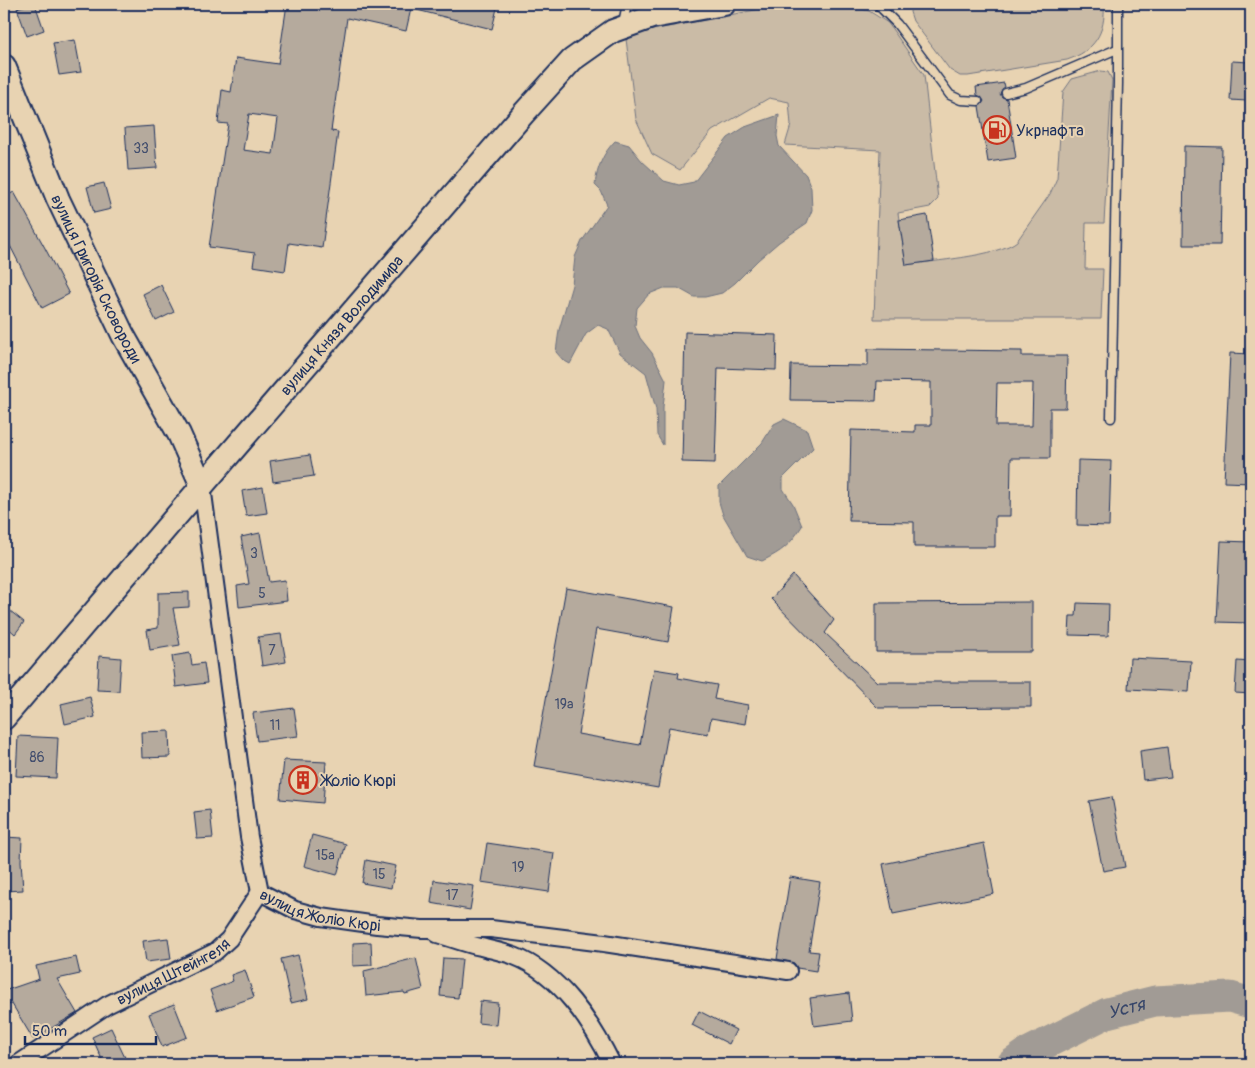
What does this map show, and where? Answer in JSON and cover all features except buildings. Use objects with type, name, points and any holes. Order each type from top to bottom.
[{"type":"main road","name":"вулиця Князя Володимира","points":[[4,718],[202,486],[572,60],[613,31],[652,17],[724,4]]},
{"type":"main road","name":"вулиця Григорія Сковороди","points":[[4,66],[62,207],[123,335],[179,434],[202,486]]},
{"type":"street","name":"вулиця Жоліо Кюрі","points":[[202,486],[249,837],[260,892],[296,910],[321,917],[422,929],[491,929],[604,943],[788,971]]},
{"type":"street","name":"вулиця Штейнгеля","points":[[18,1064],[107,1005],[215,952],[229,939],[260,892]]},
{"type":"street","points":[[422,929],[478,947],[514,956],[537,968],[556,982],[582,1012],[599,1037],[612,1064]]},
{"type":"lane","points":[[622,28],[627,4]]},
{"type":"lane","points":[[877,4],[897,24],[950,95],[961,100],[978,101]]},
{"type":"lane","points":[[1111,418],[1118,4]]},
{"type":"lane","points":[[1006,93],[1026,88],[1117,49]]},
{"type":"shaded area","points":[[786,4],[842,4],[869,11],[888,23],[924,75],[938,199],[930,207],[898,213],[906,265],[948,260],[996,251],[1017,241],[1050,194],[1057,178],[1063,92],[1072,79],[1101,71],[1108,72],[1112,80],[1104,223],[1086,223],[1085,269],[1103,269],[1101,319],[874,319],[880,150],[785,145],[791,125],[789,102],[769,98],[712,131],[680,170],[652,154],[636,119],[626,39],[647,31]]},
{"type":"shaded area","points":[[911,4],[1104,4],[1104,14],[1103,24],[1096,40],[1084,52],[1067,60],[960,76],[950,70],[913,21],[910,12]]},
{"type":"shaded area","points":[[779,115],[777,136],[779,146],[806,175],[811,188],[812,210],[807,223],[779,242],[722,293],[705,297],[694,297],[678,288],[664,288],[649,294],[637,308],[635,326],[640,338],[652,353],[666,380],[663,407],[663,445],[657,435],[656,409],[646,373],[620,353],[608,329],[598,325],[586,334],[570,364],[563,360],[556,352],[559,330],[572,285],[575,257],[582,241],[607,205],[601,191],[595,185],[599,167],[607,151],[615,141],[629,145],[642,161],[664,181],[679,185],[694,182],[728,138],[745,127]]},
{"type":"shaded area","points":[[784,419],[807,430],[813,448],[783,478],[783,489],[793,504],[802,526],[785,547],[762,561],[747,556],[723,515],[719,502],[719,486],[762,443],[774,424]]},
{"type":"waterway","name":"Устя","points":[[1012,1064],[1029,1052],[1107,1013],[1155,1001],[1230,997],[1251,1003]]},
{"type":"place","name":"Укрнафта","points":[[997,130]]},
{"type":"place","name":"Жоліо Кюрі","points":[[303,780]]}]
